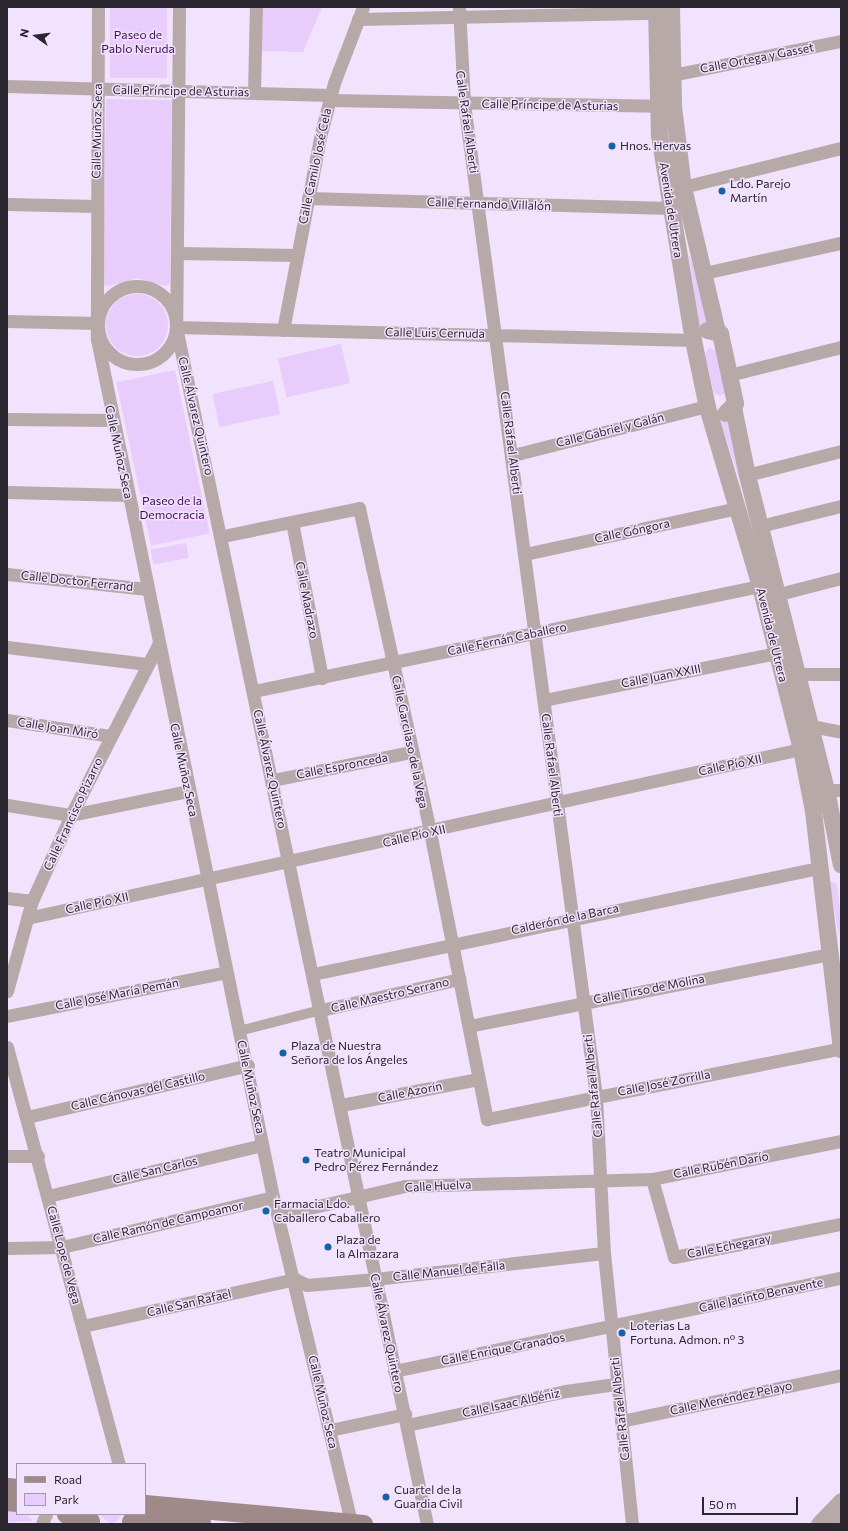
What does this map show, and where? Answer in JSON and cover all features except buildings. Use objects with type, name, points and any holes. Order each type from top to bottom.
[{"type":"main road","points":[[146,1504],[357,1524]]},
{"type":"main road","points":[[70,1515],[90,1520]]},
{"type":"main road","points":[[131,1520],[147,1518],[225,1524]]},
{"type":"street","name":"Calle Muñoz Seca","points":[[98,7],[98,89],[95,206],[98,323],[97,339],[111,420],[128,495],[188,791],[239,1031],[248,1065],[262,1145],[273,1196],[295,1279],[330,1430],[357,1524]]},
{"type":"street","name":"Calle Álvarez Quintero","points":[[179,7],[176,327],[223,536],[341,1105],[358,1197],[427,1524]]},
{"type":"street","points":[[254,92],[256,7]]},
{"type":"street","points":[[360,13],[661,9]]},
{"type":"street","name":"Avenida de Utrera","points":[[661,9],[672,75],[665,106],[717,332],[729,375],[733,407],[747,475],[779,594],[811,726],[834,790],[841,865]]},
{"type":"street","name":"Avenida de Utrera","points":[[661,9],[670,208],[693,340],[707,407],[760,586],[801,749],[813,811],[818,868],[835,955]]},
{"type":"street","name":"Calle Rafael Alberti","points":[[459,11],[464,103],[480,204],[557,803],[570,918],[596,1096],[604,1253],[616,1384],[632,1524]]},
{"type":"street","name":"Calle Camilo José Cela","points":[[283,330],[308,198],[330,98],[360,13]]},
{"type":"street","name":"Calle Ortega y Gasset","points":[[672,75],[841,41]]},
{"type":"street","name":"Calle Príncipe de Asturias","points":[[7,86],[254,92],[330,98],[464,103],[665,106]]},
{"type":"street","points":[[683,187],[841,148]]},
{"type":"street","name":"Calle Fernando Villalón","points":[[308,198],[480,204],[670,208]]},
{"type":"street","points":[[7,204],[95,206]]},
{"type":"street","points":[[704,273],[841,243]]},
{"type":"street","points":[[177,253],[297,255]]},
{"type":"street","points":[[137,286],[164,297],[174,312],[176,327],[174,338],[164,353],[147,363],[134,364],[115,358],[106,349],[98,323],[100,312],[110,297],[137,286]]},
{"type":"street","points":[[7,322],[98,323]]},
{"type":"street","name":"Calle Luis Cernuda","points":[[176,327],[693,340]]},
{"type":"street","points":[[693,340],[701,331],[717,332]]},
{"type":"street","points":[[729,375],[841,347]]},
{"type":"street","points":[[707,407],[721,414],[733,407]]},
{"type":"street","name":"Calle Gabriel y Galán","points":[[513,455],[707,407]]},
{"type":"street","points":[[7,419],[111,420]]},
{"type":"street","points":[[747,475],[841,451]]},
{"type":"street","points":[[7,492],[128,495]]},
{"type":"street","points":[[760,526],[841,506]]},
{"type":"street","name":"Calle Garcilaso de la Vega","points":[[292,522],[359,508],[411,752],[430,832],[450,943],[460,979],[487,1119]]},
{"type":"street","name":"Calle Góngora","points":[[525,554],[738,508]]},
{"type":"street","points":[[223,536],[292,522]]},
{"type":"street","name":"Calle Madrazo","points":[[292,522],[322,678]]},
{"type":"street","name":"Calle Doctor Ferrand","points":[[7,574],[147,589]]},
{"type":"street","points":[[779,594],[841,578]]},
{"type":"street","name":"Calle Fernán Caballero","points":[[254,691],[392,664],[760,586]]},
{"type":"street","name":"Calle Francisco Pizarro","points":[[8,986],[32,901],[71,815],[110,736],[158,645]]},
{"type":"street","points":[[7,647],[147,664]]},
{"type":"street","name":"Calle Juan XXIII","points":[[544,700],[777,653]]},
{"type":"street","points":[[798,674],[841,674]]},
{"type":"street","name":"Calle Joan Miró","points":[[7,720],[110,736]]},
{"type":"street","points":[[811,726],[841,732]]},
{"type":"street","name":"Calle Pío XII","points":[[27,918],[290,863],[801,749]]},
{"type":"street","name":"Calle Espronceda","points":[[273,780],[411,752]]},
{"type":"street","points":[[7,805],[71,815],[188,791]]},
{"type":"street","points":[[818,868],[841,865]]},
{"type":"street","name":"Calderón de la Barca","points":[[313,974],[450,943],[818,868]]},
{"type":"street","points":[[7,898],[32,901]]},
{"type":"street","points":[[835,955],[841,1048]]},
{"type":"street","name":"Calle Tirso de Molina","points":[[469,1026],[583,1002],[835,955]]},
{"type":"street","name":"Calle José María Pemán","points":[[7,1016],[227,972]]},
{"type":"street","name":"Calle Maestro Serrano","points":[[321,1010],[460,979]]},
{"type":"street","points":[[239,1031],[321,1010]]},
{"type":"street","name":"Calle Lope de Vega","points":[[7,1047],[38,1156],[119,1463]]},
{"type":"street","name":"Calle José Zorrilla","points":[[487,1119],[841,1048]]},
{"type":"street","name":"Calle Cánovas del Castillo","points":[[27,1117],[248,1065]]},
{"type":"street","name":"Calle Azorín","points":[[341,1105],[479,1079]]},
{"type":"street","name":"Calle Rubén Darío","points":[[601,1180],[652,1179],[841,1141]]},
{"type":"street","name":"Calle San Carlos","points":[[48,1196],[262,1145]]},
{"type":"street","points":[[7,1156],[38,1156]]},
{"type":"street","name":"Calle Echegaray","points":[[652,1179],[674,1257],[841,1224]]},
{"type":"street","name":"Calle Huelva","points":[[279,1215],[405,1186],[601,1180]]},
{"type":"street","name":"Calle Ramón de Campoamor","points":[[7,1248],[62,1247],[273,1196]]},
{"type":"street","name":"Calle Manuel de Falla","points":[[295,1279],[307,1284],[375,1279],[604,1253]]},
{"type":"street","name":"Calle Jacinto Benavente","points":[[611,1327],[841,1278]]},
{"type":"street","name":"Calle San Rafael","points":[[83,1326],[295,1279]]},
{"type":"street","name":"Calle Enrique Granados","points":[[394,1371],[611,1327]]},
{"type":"street","name":"Calle Menéndez Pelayo","points":[[621,1421],[841,1375]]},
{"type":"street","name":"Calle Isaac Albéniz","points":[[330,1430],[406,1419],[566,1391],[616,1384]]},
{"type":"street","points":[[818,1524],[841,1501]]},
{"type":"green space","name":"Paseo de Pablo Neruda","points":[[110,7],[167,7],[167,78],[110,78]]},
{"type":"green space","points":[[262,7],[322,7],[303,52],[262,51]]},
{"type":"green space","points":[[106,99],[172,100],[170,283],[166,286],[137,278],[108,286],[103,284]]},
{"type":"green space","points":[[690,255],[710,325],[699,327]]},
{"type":"green space","points":[[131,294],[143,294],[159,303],[166,313],[168,325],[166,337],[159,347],[143,356],[131,356],[120,351],[111,342],[106,331],[106,319],[111,308],[120,299]]},
{"type":"green space","points":[[341,344],[350,383],[287,398],[278,359]]},
{"type":"green space","points":[[709,348],[716,351],[725,393],[721,396],[714,393],[705,354]]},
{"type":"green space","name":"Paseo de la Democracia","points":[[175,370],[210,533],[151,546],[116,382]]},
{"type":"green space","points":[[273,381],[280,414],[219,427],[212,394]]},
{"type":"green space","points":[[730,418],[742,488],[720,420]]},
{"type":"green space","points":[[186,543],[189,558],[154,565],[151,550]]},
{"type":"green space","points":[[829,881],[837,884],[841,919],[839,937]]},
{"type":"green space","points":[[7,1510],[16,1512],[16,1515],[28,1515],[33,1521],[7,1522]]},
{"type":"green space","points":[[100,1515],[121,1515],[118,1521],[110,1524]]},
{"type":"place","name":"Hnos. Hervas","points":[[612,146]]},
{"type":"place","name":"Ldo. Parejo Martín","points":[[722,191]]},
{"type":"place","name":"Plaza de Nuestra Señora de los Ángeles","points":[[283,1053]]},
{"type":"place","name":"Teatro Municipal Pedro Pérez Fernández","points":[[306,1160]]},
{"type":"place","name":"Farmacia Ldo. Caballero Caballero","points":[[266,1211]]},
{"type":"place","name":"Plaza de la Almazara","points":[[328,1247]]},
{"type":"place","name":"Loterias La Fortuna. Admon. nº 3","points":[[622,1333]]},
{"type":"place","name":"Cuartel de la Guardia Civil","points":[[386,1497]]}]
